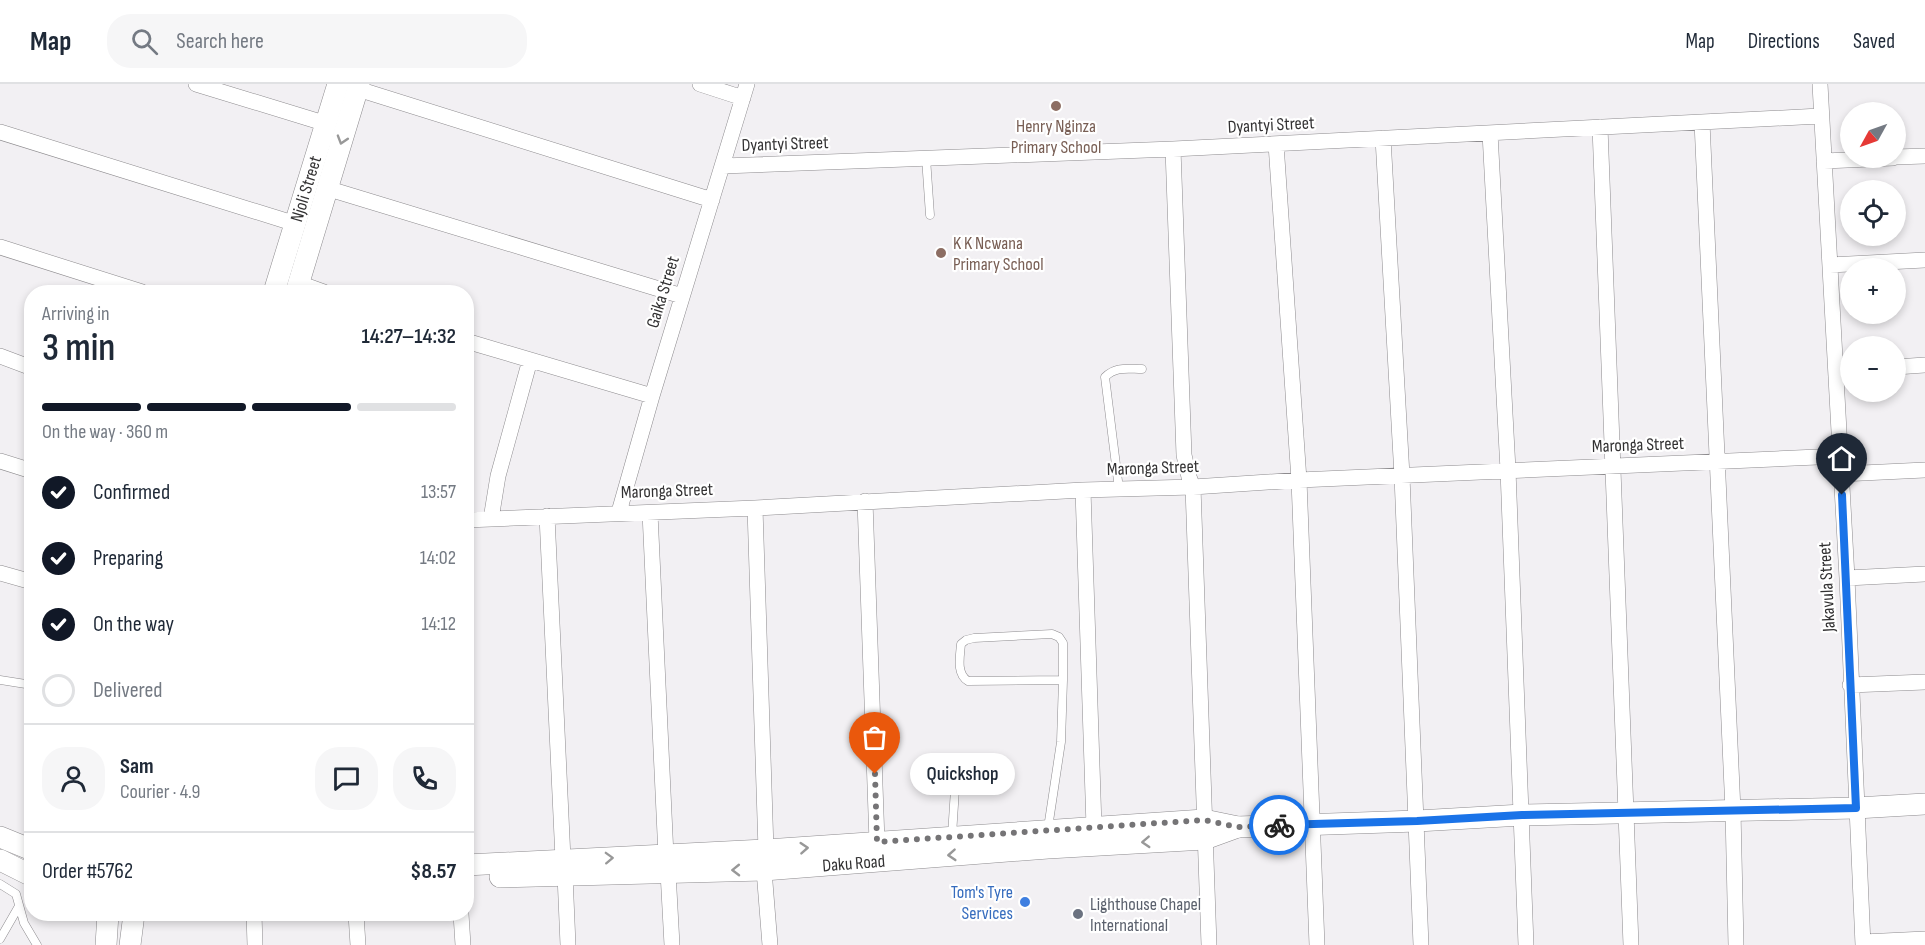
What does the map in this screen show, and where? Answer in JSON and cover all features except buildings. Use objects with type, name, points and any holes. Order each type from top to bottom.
[{"type":"street","points":[[196,84],[327,124]]},
{"type":"street","points":[[700,84],[745,91]]},
{"type":"street","name":"Jakavula Street","points":[[1820,84],[1830,265],[1840,346]]},
{"type":"street","points":[[352,86],[712,200]]},
{"type":"street","name":"Njoli Street","points":[[276,285],[327,124],[352,86]]},
{"type":"street","name":"Njoli Street","points":[[298,285],[352,86]]},
{"type":"street","name":"Gaika Street","points":[[619,512],[745,91]]},
{"type":"street","name":"Dyantyi Street","points":[[723,166],[1173,149],[1820,116]]},
{"type":"street","points":[[1702,122],[1733,811],[1736,945]]},
{"type":"street","points":[[1600,127],[1630,945]]},
{"type":"street","points":[[0,132],[296,224]]},
{"type":"street","points":[[1490,133],[1508,470],[1526,945]]},
{"type":"street","points":[[1383,138],[1402,476],[1421,945]]},
{"type":"street","points":[[1276,144],[1299,480],[1317,945]]},
{"type":"street","points":[[1173,149],[1184,455],[1193,488],[1209,945]]},
{"type":"street","points":[[1906,157],[1925,156]]},
{"type":"street","points":[[1824,161],[1840,160]]},
{"type":"street","points":[[326,188],[682,296]]},
{"type":"street","points":[[0,247],[120,285]]},
{"type":"street","points":[[1830,265],[1925,260]]},
{"type":"street","points":[[474,343],[652,396]]},
{"type":"street","points":[[0,356],[24,365]]},
{"type":"street","points":[[491,519],[495,487],[530,360]]},
{"type":"street","points":[[1906,366],[1925,365]]},
{"type":"street","name":"Jakavula Street","points":[[1842,402],[1840,456],[1863,943]]},
{"type":"street","name":"Maronga Street","points":[[474,520],[755,508],[1083,490],[1193,488],[1299,480],[1840,456]]},
{"type":"street","points":[[0,461],[24,468]]},
{"type":"street","points":[[1841,474],[1925,470]]},
{"type":"street","points":[[1083,490],[1095,827]]},
{"type":"street","points":[[865,501],[877,842]]},
{"type":"street","points":[[755,508],[765,860],[771,945]]},
{"type":"street","points":[[650,513],[672,945]]},
{"type":"street","points":[[547,516],[568,945]]},
{"type":"street","points":[[0,573],[24,580]]},
{"type":"street","points":[[1847,578],[1925,574]]},
{"type":"street","points":[[1850,685],[1925,682]]},
{"type":"street","name":"Daku Road","points":[[474,865],[564,867],[765,860],[1238,827],[1522,815],[1856,808],[1925,804]]},
{"type":"street","name":"Daku Road","points":[[765,860],[877,842],[952,836],[1048,839],[1095,827],[1204,830]]},
{"type":"street","points":[[0,837],[24,847]]},
{"type":"street","points":[[0,860],[24,872]]},
{"type":"street","name":"Daku Road","points":[[474,877],[564,867]]},
{"type":"street","points":[[106,945],[108,921]]},
{"type":"street","points":[[130,945],[133,921]]},
{"type":"street","points":[[254,921],[255,945]]},
{"type":"street","points":[[356,921],[358,945]]},
{"type":"street","points":[[461,921],[462,945]]},
{"type":"street","points":[[1863,943],[1925,939]]},
{"type":"lane","points":[[926,158],[930,215]]},
{"type":"lane","points":[[1119,489],[1105,377],[1112,370],[1142,369]]},
{"type":"lane","points":[[1048,839],[1060,742],[1063,680],[1063,643],[1056,635],[974,638],[961,644],[960,672],[968,681],[1063,680]]},
{"type":"lane","points":[[0,680],[24,684]]},
{"type":"lane","points":[[952,836],[956,774]]},
{"type":"lane","points":[[0,884],[16,894],[24,923],[37,945]]},
{"type":"lane","points":[[0,939],[19,906]]},
{"type":"way so far","points":[[875,774],[877,842],[1204,820],[1238,827],[1279,825]]},
{"type":"place","name":"Henry Nginza Primary School","points":[[1056,106]]},
{"type":"place","name":"K K Ncwana Primary School","points":[[941,253]]},
{"type":"place","name":"Quickshop","points":[[875,774]]},
{"type":"place","name":"Tom's Tyre Services","points":[[1025,902]]},
{"type":"place","name":"Lighthouse Chapel International","points":[[1078,914]]},
{"type":"route","points":[[1279,825],[1522,815],[1856,808],[1842,495]]}]
